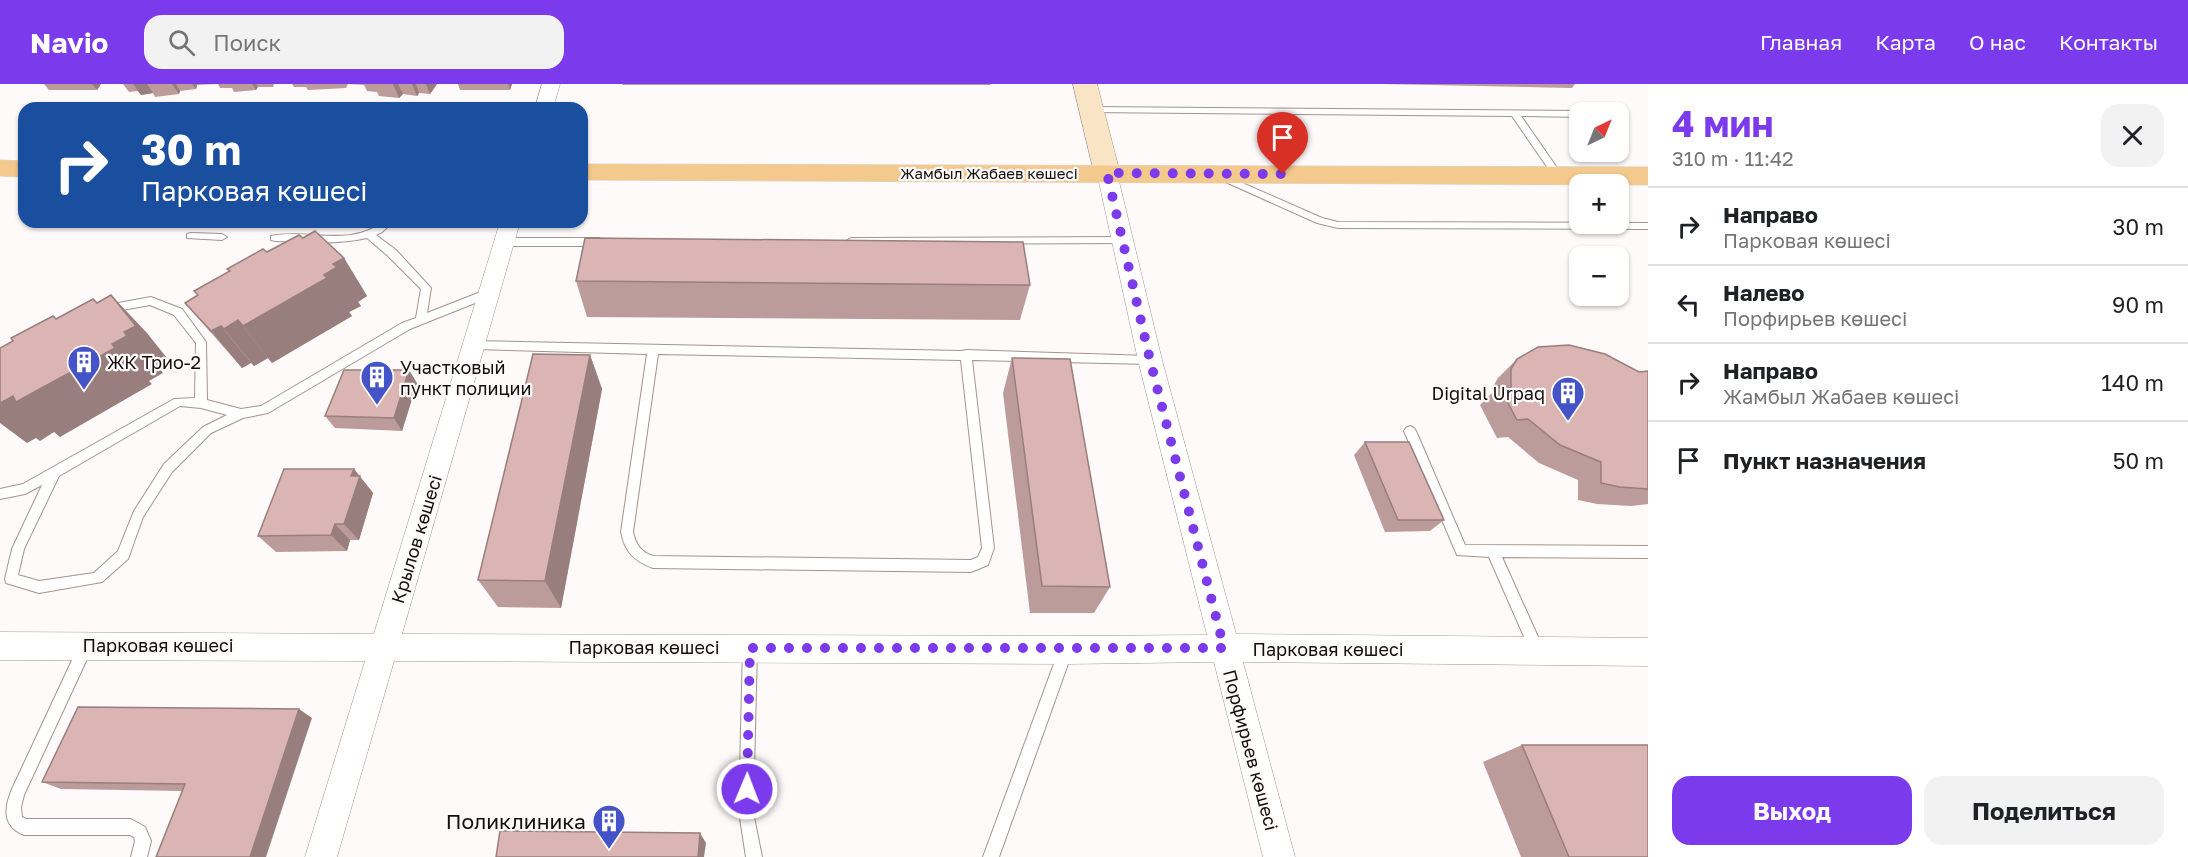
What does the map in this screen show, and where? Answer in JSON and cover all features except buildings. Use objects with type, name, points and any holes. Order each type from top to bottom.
[{"type":"main road","points":[[0,168],[18,169]]},
{"type":"main road","name":"Жамбыл Жабаев көшесі","points":[[588,172],[1648,176]]},
{"type":"street","points":[[546,102],[551,84]]},
{"type":"street","name":"Порфирьев көшесі","points":[[1085,84],[1150,360],[1280,857]]},
{"type":"street","name":"Крылов көшесі","points":[[321,857],[383,645],[476,345],[507,232]]},
{"type":"street","name":"Парковая көшесі","points":[[0,645],[1066,650],[1224,648],[1648,652]]},
{"type":"lane","points":[[1092,110],[1569,114]]},
{"type":"lane","points":[[1515,114],[1557,174]]},
{"type":"lane","points":[[1215,174],[1320,221],[1338,225],[1648,226]]},
{"type":"lane","points":[[277,243],[298,238],[360,238],[381,228]]},
{"type":"lane","points":[[507,232],[612,242]]},
{"type":"lane","points":[[369,235],[392,253],[426,288],[421,319]]},
{"type":"lane","points":[[191,236],[222,237]]},
{"type":"lane","points":[[837,241],[1122,240]]},
{"type":"lane","points":[[0,494],[25,489],[169,405],[188,400],[201,401],[239,415],[252,415],[389,335],[421,319],[491,292]]},
{"type":"lane","points":[[98,313],[108,308],[151,301],[182,309],[201,342],[201,401]]},
{"type":"lane","points":[[476,345],[653,352],[966,354],[1150,360]]},
{"type":"lane","points":[[653,352],[627,532],[629,546],[638,557],[653,562],[971,566],[983,561],[988,548],[966,354]]},
{"type":"lane","points":[[55,471],[18,549],[11,579],[39,587],[97,578],[123,555],[138,515],[168,468],[207,430],[239,415]]},
{"type":"lane","points":[[1410,431],[1461,551],[1648,552]]},
{"type":"lane","points":[[1493,551],[1538,651]]},
{"type":"lane","points":[[87,645],[17,794],[14,807],[15,821],[24,827],[131,827],[140,832],[143,841],[139,857]]},
{"type":"lane","points":[[750,648],[746,812],[754,857]]},
{"type":"lane","points":[[991,857],[1066,650]]},
{"type":"place","name":"ЖК Трио-2","points":[[84,391]]},
{"type":"place","name":"Участковый пункт полиции","points":[[377,406]]},
{"type":"place","name":"Digital Urpaq","points":[[1568,422]]},
{"type":"place","name":"Поликлиника","points":[[609,850]]},
{"type":"route","points":[[747,789],[750,648],[1066,650],[1224,648],[1150,360],[1107,173],[1283,174]]}]
